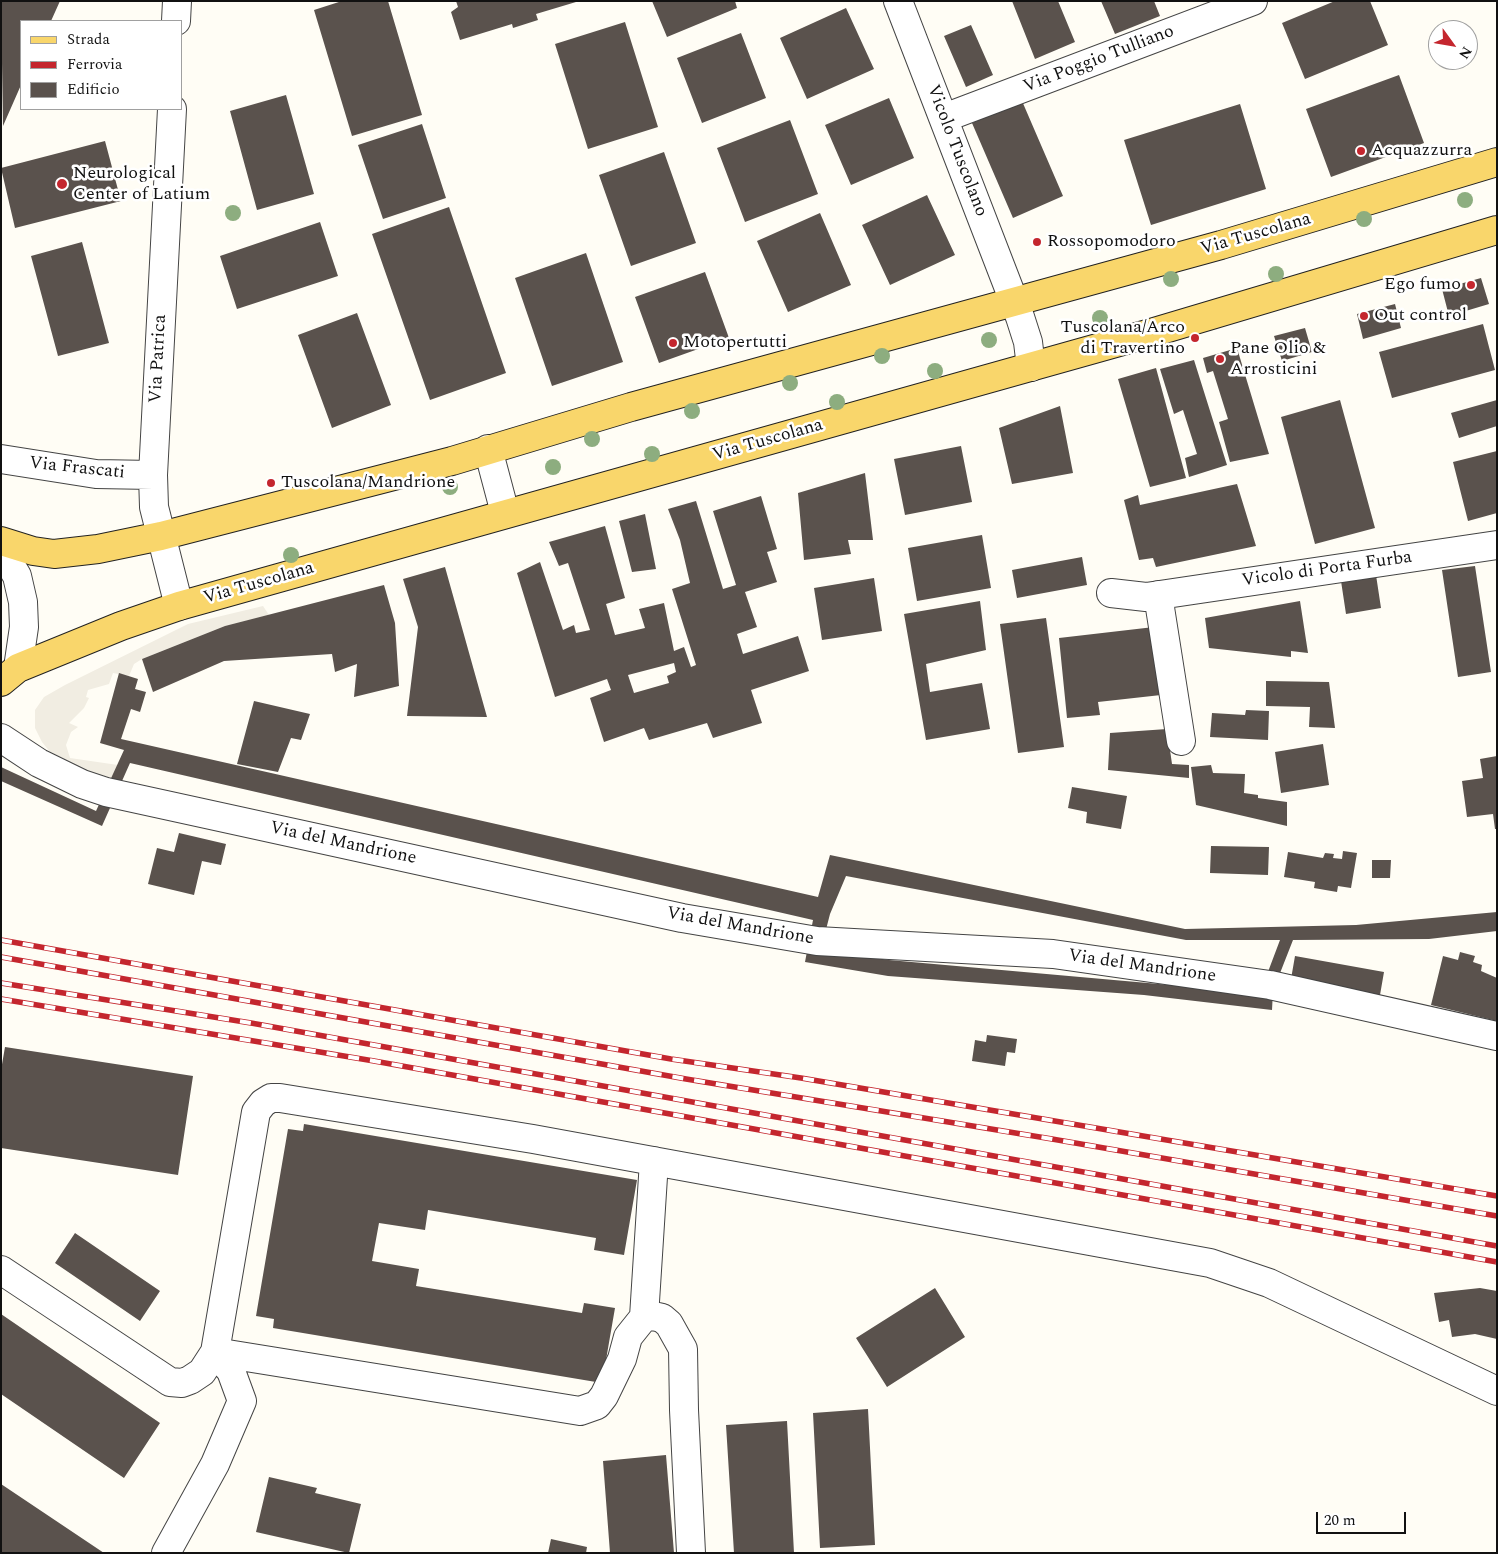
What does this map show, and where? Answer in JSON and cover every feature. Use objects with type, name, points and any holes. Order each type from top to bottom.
[{"type":"main road","name":"Via Tuscolana","points":[[1,541],[33,551],[54,554],[92,550],[161,536],[488,449],[1349,208],[1497,162]]},
{"type":"main road","name":"Via Tuscolana","points":[[7,673],[121,626],[179,606],[1031,367],[1497,230]]},
{"type":"street","points":[[176,20],[178,1]]},
{"type":"street","name":"Vicolo Tuscolano","points":[[898,1],[1013,302]]},
{"type":"street","name":"Via Poggio Tulliano","points":[[944,118],[1253,1]]},
{"type":"street","name":"Via Patrica","points":[[172,110],[153,475],[154,507],[179,606]]},
{"type":"street","points":[[1013,302],[1026,336],[1031,367]]},
{"type":"street","points":[[488,449],[505,513]]},
{"type":"street","name":"Via Frascati","points":[[1,459],[96,474],[153,475]]},
{"type":"street","name":"Vicolo di Porta Furba","points":[[1111,593],[1134,597],[1158,595],[1497,545]]},
{"type":"street","points":[[1,549],[17,576],[23,602],[24,627],[7,673]]},
{"type":"street","points":[[1158,595],[1181,741]]},
{"type":"street","name":"Via del Mandrione","points":[[1,738],[39,763],[82,784],[106,792],[682,918],[817,941],[1053,954],[1260,983],[1497,1036]]},
{"type":"street","points":[[1,1270],[170,1382],[182,1383],[202,1372],[215,1352],[256,1112],[263,1102],[271,1098],[280,1098],[654,1161],[1210,1263],[1269,1283],[1497,1391]]},
{"type":"street","points":[[215,1352],[580,1410],[597,1405],[604,1396],[622,1360],[628,1337],[644,1317],[654,1161]]},
{"type":"street","points":[[644,1317],[662,1318],[673,1330],[683,1349],[691,1553]]},
{"type":"street","points":[[166,1553],[215,1464],[242,1401],[231,1371],[215,1352]]},
{"type":"shaded area","points":[[263,606],[269,615],[225,626],[142,659],[134,664],[129,676],[113,673],[109,684],[88,690],[86,697],[89,698],[84,708],[69,723],[78,727],[71,732],[66,745],[70,758],[118,765],[110,782],[50,752],[42,742],[35,728],[35,710],[44,697],[188,624]]},
{"type":"building","points":[[1,1],[60,1],[51,20],[20,20],[20,87],[3,126]]},
{"type":"building","points":[[342,1],[388,1],[422,115],[352,136],[314,10]]},
{"type":"building","points":[[456,1],[576,2],[536,14],[538,20],[513,28],[512,24],[460,40],[451,12],[458,7]]},
{"type":"building","points":[[652,1],[735,1],[737,8],[667,37]]},
{"type":"building","points":[[1012,1],[1058,1],[1075,42],[1035,59]]},
{"type":"building","points":[[1101,1],[1154,1],[1160,16],[1115,34]]},
{"type":"building","points":[[1335,1],[1370,1],[1388,45],[1305,79],[1282,23]]},
{"type":"building","points":[[846,8],[874,69],[807,99],[780,38]]},
{"type":"building","points":[[625,22],[658,127],[588,149],[555,44]]},
{"type":"building","points":[[971,25],[993,75],[966,87],[944,36]]},
{"type":"building","points":[[741,33],[766,98],[702,123],[677,58]]},
{"type":"building","points":[[1399,75],[1424,143],[1331,177],[1306,109]]},
{"type":"building","points":[[286,95],[314,194],[257,210],[230,111]]},
{"type":"building","points":[[889,98],[914,158],[851,185],[825,125]]},
{"type":"building","points":[[1022,101],[1063,196],[1013,218],[972,123]]},
{"type":"building","points":[[1240,104],[1266,189],[1151,225],[1124,140]]},
{"type":"building","points":[[790,120],[818,194],[745,222],[717,148]]},
{"type":"building","points":[[422,124],[446,198],[383,219],[358,145]]},
{"type":"building","points":[[105,141],[121,201],[15,228],[1,168]]},
{"type":"building","points":[[664,152],[696,243],[631,266],[599,175]]},
{"type":"building","points":[[927,195],[955,255],[890,285],[862,225]]},
{"type":"building","points":[[449,207],[506,373],[430,400],[372,234]]},
{"type":"building","points":[[820,213],[851,285],[788,312],[757,241]]},
{"type":"building","points":[[320,222],[338,276],[237,309],[220,256]]},
{"type":"building","points":[[82,242],[109,343],[58,356],[31,256]]},
{"type":"building","points":[[586,253],[623,362],[552,386],[515,278]]},
{"type":"building","points":[[705,272],[729,338],[659,363],[635,297]]},
{"type":"building","points":[[1481,278],[1489,304],[1449,316],[1442,289]]},
{"type":"building","points":[[1395,304],[1401,328],[1363,339],[1357,314]]},
{"type":"building","points":[[357,313],[391,405],[332,428],[298,335]]},
{"type":"building","points":[[1483,324],[1495,370],[1392,398],[1379,352]]},
{"type":"building","points":[[1305,328],[1312,352],[1282,361],[1274,336]]},
{"type":"building","points":[[1237,348],[1269,454],[1230,462],[1219,422],[1228,419],[1213,371],[1207,373],[1203,358]]},
{"type":"building","points":[[1194,360],[1227,465],[1189,477],[1185,458],[1197,454],[1183,410],[1174,414],[1160,369]]},
{"type":"building","points":[[1156,368],[1186,478],[1150,487],[1118,379]]},
{"type":"building","points":[[1340,400],[1375,528],[1315,544],[1281,417]]},
{"type":"building","points":[[1497,400],[1497,426],[1459,438],[1451,413]]},
{"type":"building","points":[[1060,406],[1073,473],[1012,484],[999,428]]},
{"type":"building","points":[[961,446],[972,502],[905,515],[894,459]]},
{"type":"building","points":[[1497,451],[1497,513],[1468,521],[1453,462]]},
{"type":"building","points":[[865,473],[873,540],[848,540],[851,554],[804,560],[798,493]]},
{"type":"building","points":[[1237,484],[1256,546],[1156,567],[1153,558],[1139,560],[1124,500],[1138,495],[1140,505]]},
{"type":"building","points":[[761,496],[777,549],[767,552],[777,582],[745,592],[757,627],[737,634],[743,654],[798,636],[809,671],[751,690],[762,723],[713,738],[707,723],[649,740],[644,728],[604,742],[590,698],[611,690],[607,679],[555,697],[517,573],[540,562],[563,630],[574,625],[576,633],[590,630],[568,563],[559,566],[549,542],[605,526],[625,598],[606,604],[615,635],[645,628],[639,609],[664,603],[674,651],[684,647],[691,667],[696,665],[672,589],[690,583],[680,540],[668,509],[696,501],[723,589],[736,585],[713,511]],"holes":[[[674,663],[676,672],[667,676],[669,683],[634,693],[628,675]]]},
{"type":"building","points":[[645,514],[656,569],[632,572],[619,521]]},
{"type":"building","points":[[982,535],[991,588],[917,601],[908,548]]},
{"type":"building","points":[[1082,557],[1087,585],[1017,598],[1012,570]]},
{"type":"building","points":[[1475,566],[1491,672],[1458,677],[1442,570]]},
{"type":"building","points":[[445,567],[487,717],[407,716],[418,627],[403,579]]},
{"type":"building","points":[[1376,575],[1381,608],[1346,614],[1341,581]]},
{"type":"building","points":[[874,578],[882,631],[822,640],[814,588]]},
{"type":"building","points":[[384,585],[395,623],[399,686],[354,697],[357,664],[335,672],[332,654],[224,661],[153,692],[142,659],[225,626]]},
{"type":"building","points":[[980,601],[986,650],[926,664],[930,692],[982,683],[990,729],[926,740],[904,614]]},
{"type":"building","points":[[1300,601],[1308,653],[1291,651],[1291,657],[1209,648],[1205,618]]},
{"type":"building","points":[[1046,618],[1064,747],[1018,753],[1000,624]]},
{"type":"building","points":[[1154,627],[1161,695],[1098,702],[1100,715],[1067,718],[1059,638]]},
{"type":"building","points":[[119,673],[138,679],[135,689],[146,692],[140,712],[131,709],[121,739],[818,897],[830,855],[1185,929],[1356,925],[1497,912],[1497,931],[1429,939],[1293,940],[1273,991],[1272,1010],[1144,995],[888,976],[805,962],[813,920],[130,763],[102,826],[1,781],[1,767],[96,811],[124,750],[100,743]],"holes":[[[846,876],[1186,940],[1280,940],[1260,993],[889,960],[821,949],[830,914]]]},
{"type":"building","points":[[1266,681],[1329,682],[1335,728],[1309,727],[1310,707],[1266,706]]},
{"type":"building","points":[[254,701],[310,714],[301,740],[291,738],[278,772],[237,764]]},
{"type":"building","points":[[1246,710],[1269,711],[1268,740],[1210,737],[1212,713],[1245,715]]},
{"type":"building","points":[[1167,729],[1172,764],[1189,765],[1189,778],[1108,770],[1110,733]]},
{"type":"building","points":[[1323,744],[1329,785],[1281,793],[1275,752]]},
{"type":"building","points":[[1497,756],[1497,829],[1495,829],[1493,814],[1467,817],[1462,781],[1483,778],[1480,759]]},
{"type":"building","points":[[1211,765],[1213,773],[1245,774],[1244,793],[1258,795],[1258,798],[1287,802],[1287,826],[1196,805],[1191,767]]},
{"type":"building","points":[[1072,787],[1127,796],[1121,829],[1086,823],[1087,812],[1068,808]]},
{"type":"building","points":[[179,833],[226,844],[221,865],[202,861],[194,895],[148,884],[157,848],[174,852]]},
{"type":"building","points":[[1211,846],[1269,847],[1268,875],[1210,873]]},
{"type":"building","points":[[1343,851],[1357,853],[1351,888],[1338,886],[1337,892],[1314,888],[1315,882],[1284,877],[1288,852],[1323,858],[1325,853],[1334,854],[1333,858],[1342,859]]},
{"type":"building","points":[[1372,860],[1391,860],[1390,878],[1372,878]]},
{"type":"building","points":[[1460,952],[1475,956],[1473,962],[1482,965],[1481,971],[1497,978],[1497,1021],[1431,1005],[1443,956],[1458,960]]},
{"type":"building","points":[[1295,956],[1384,972],[1380,995],[1291,979]]},
{"type":"building","points":[[987,1035],[1017,1039],[1015,1053],[1007,1052],[1005,1066],[972,1061],[975,1040],[986,1042]]},
{"type":"building","points":[[5,1047],[193,1076],[178,1175],[1,1148],[1,1070]]},
{"type":"building","points":[[304,1124],[637,1180],[624,1255],[594,1250],[596,1238],[428,1210],[425,1230],[379,1223],[372,1261],[419,1269],[416,1286],[582,1313],[584,1303],[615,1308],[602,1383],[273,1328],[274,1319],[256,1316],[288,1129],[303,1131]]},
{"type":"building","points":[[75,1233],[160,1291],[140,1321],[55,1263]]},
{"type":"building","points":[[935,1288],[965,1337],[887,1387],[856,1338]]},
{"type":"building","points":[[1480,1288],[1497,1291],[1497,1339],[1475,1334],[1452,1337],[1449,1320],[1439,1322],[1434,1293]]},
{"type":"building","points":[[1,1314],[160,1423],[124,1478],[1,1394]]},
{"type":"building","points":[[868,1409],[875,1545],[820,1548],[813,1413]]},
{"type":"building","points":[[787,1421],[794,1553],[734,1553],[726,1425]]},
{"type":"building","points":[[666,1455],[674,1553],[610,1553],[603,1461]]},
{"type":"building","points":[[269,1477],[317,1488],[315,1493],[361,1504],[349,1553],[256,1532]]},
{"type":"building","points":[[1,1484],[104,1553],[1,1553]]},
{"type":"building","points":[[551,1539],[587,1547],[586,1553],[548,1553]]},
{"type":"railway","points":[[1,940],[671,1059],[801,1078],[1497,1196]]},
{"type":"railway","points":[[1,957],[686,1079],[1052,1139],[1497,1216]]},
{"type":"railway","points":[[1,983],[251,1023],[1497,1246]]},
{"type":"railway","points":[[1,999],[374,1061],[1497,1262]]},
{"type":"place","name":"Acquazzurra","points":[[1361,151]]},
{"type":"place","name":"Neurological Center of Latium","points":[[62,184]]},
{"type":"place","name":"Rossopomodoro","points":[[1037,242]]},
{"type":"place","name":"Ego fumo","points":[[1471,285]]},
{"type":"place","name":"Out control","points":[[1364,316]]},
{"type":"place","name":"Tuscolana/Arco di Travertino","points":[[1195,338]]},
{"type":"place","name":"Motopertutti","points":[[673,343]]},
{"type":"place","name":"Pane Olio & Arrosticini","points":[[1220,359]]},
{"type":"place","name":"Tuscolana/Mandrione","points":[[271,483]]}]
